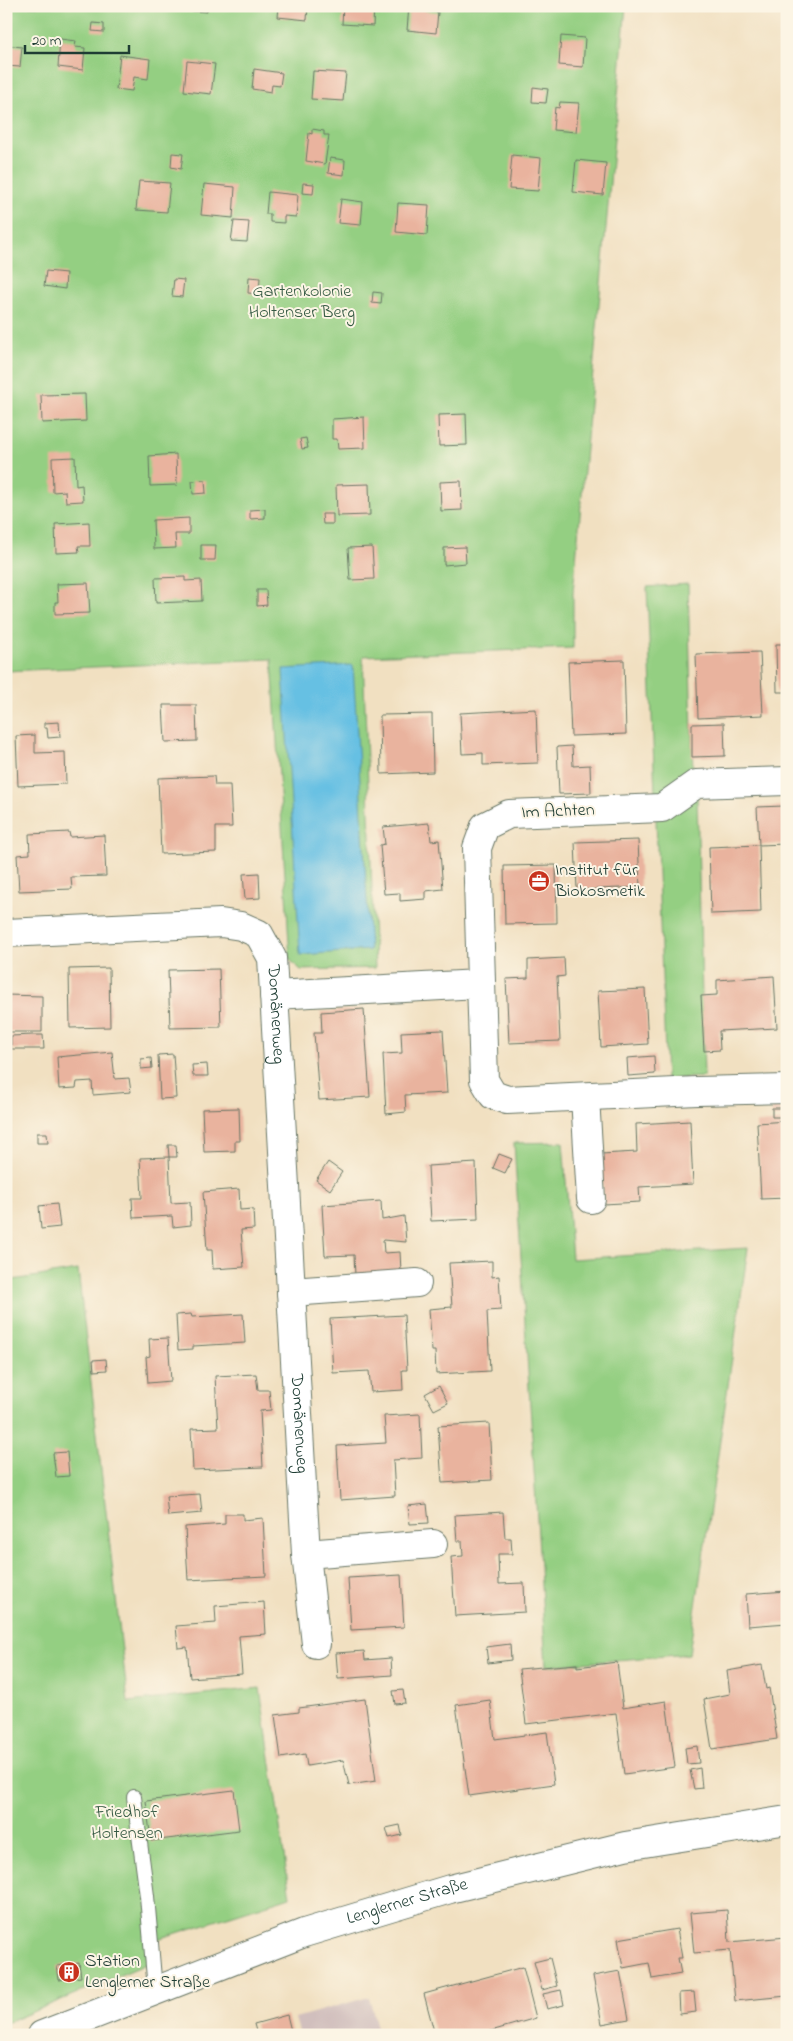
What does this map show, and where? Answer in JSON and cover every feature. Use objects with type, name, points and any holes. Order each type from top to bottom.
[{"type":"street","name":"Im Achten","points":[[787,781],[696,784],[662,808],[509,814],[485,826],[476,848],[479,984],[484,1080],[493,1095],[508,1100],[787,1089]]},
{"type":"street","name":"Domänenweg","points":[[6,933],[221,923],[241,926],[259,934],[272,958],[306,1554],[316,1644]]},
{"type":"street","points":[[274,995],[479,984]]},
{"type":"street","points":[[585,1097],[591,1199]]},
{"type":"street","points":[[291,1292],[417,1284]]},
{"type":"street","points":[[306,1554],[433,1544]]},
{"type":"street","name":"Lenglerner Straße","points":[[42,2035],[89,2025],[155,1990],[304,1933],[450,1889],[625,1846],[787,1820]]},
{"type":"lane","points":[[134,1797],[147,1896],[155,1990]]},
{"type":"shaded area","points":[[369,1997],[379,2035],[300,2035],[295,2018]]},
{"type":"green space","name":"Gartenkolonie Holtenser Berg","points":[[6,6],[626,6],[573,593],[573,648],[363,656],[375,968],[301,970],[290,960],[272,659],[6,671]]},
{"type":"green space","points":[[688,584],[693,775],[697,796],[704,1077],[666,1079],[647,587]]},
{"type":"green space","points":[[563,1142],[572,1259],[748,1248],[689,1654],[546,1666],[514,1143]]},
{"type":"green space","name":"Friedhof Holtensen","points":[[78,1270],[128,1702],[260,1688],[290,1897],[155,1940],[149,1963],[6,2023],[6,1281]]},
{"type":"water","points":[[353,665],[370,950],[300,955],[283,669]]},
{"type":"building","points":[[178,6],[207,6],[207,12],[177,10]]},
{"type":"building","points":[[279,6],[308,6],[307,20],[278,17]]},
{"type":"building","points":[[343,6],[374,6],[373,26],[342,24]]},
{"type":"building","points":[[409,6],[425,6],[425,11],[438,12],[436,33],[407,30]]},
{"type":"building","points":[[93,23],[104,24],[104,32],[92,31]]},
{"type":"building","points":[[561,36],[585,38],[583,67],[559,65]]},
{"type":"building","points":[[60,39],[76,41],[75,47],[85,48],[83,70],[58,67]]},
{"type":"building","points":[[6,45],[22,47],[20,67],[6,66]]},
{"type":"building","points":[[120,55],[150,59],[148,79],[134,77],[132,91],[116,89]]},
{"type":"building","points":[[187,61],[215,64],[211,94],[184,91]]},
{"type":"building","points":[[254,69],[282,73],[280,86],[272,85],[271,92],[252,89]]},
{"type":"building","points":[[313,71],[346,73],[343,101],[311,99]]},
{"type":"building","points":[[533,87],[548,89],[546,103],[532,102]]},
{"type":"building","points":[[560,102],[579,103],[576,132],[553,130],[555,107],[559,108]]},
{"type":"building","points":[[312,129],[324,131],[324,135],[329,135],[325,164],[306,161],[309,133],[312,134]]},
{"type":"building","points":[[172,153],[183,154],[181,169],[171,167]]},
{"type":"building","points":[[512,155],[541,158],[538,191],[509,189]]},
{"type":"building","points":[[330,158],[345,160],[344,175],[328,173]]},
{"type":"building","points":[[576,160],[606,163],[603,195],[573,192]]},
{"type":"building","points":[[139,181],[170,183],[167,212],[136,210]]},
{"type":"building","points":[[303,183],[314,184],[313,194],[302,193]]},
{"type":"building","points":[[204,184],[235,187],[233,218],[201,215]]},
{"type":"building","points":[[268,192],[298,195],[296,217],[284,216],[284,223],[270,222],[270,214],[266,214]]},
{"type":"building","points":[[341,199],[363,202],[361,225],[338,223]]},
{"type":"building","points":[[398,203],[429,205],[427,235],[396,232]]},
{"type":"building","points":[[234,221],[249,222],[247,242],[231,241]]},
{"type":"building","points":[[46,271],[66,273],[65,289],[44,286]]},
{"type":"building","points":[[249,277],[260,278],[259,294],[248,293]]},
{"type":"building","points":[[174,279],[184,280],[182,297],[172,296]]},
{"type":"building","points":[[373,292],[382,293],[381,304],[372,303]]},
{"type":"building","points":[[85,394],[86,421],[42,423],[41,395]]},
{"type":"building","points":[[466,414],[467,445],[439,446],[438,415]]},
{"type":"building","points":[[364,417],[365,448],[338,449],[337,439],[332,439],[332,419]]},
{"type":"building","points":[[306,438],[308,448],[302,449],[300,439]]},
{"type":"building","points":[[176,454],[177,485],[150,486],[149,456]]},
{"type":"building","points":[[75,457],[76,486],[82,485],[83,501],[66,502],[65,491],[53,492],[52,458]]},
{"type":"building","points":[[205,480],[206,493],[193,494],[192,481]]},
{"type":"building","points":[[461,481],[462,510],[441,511],[440,482]]},
{"type":"building","points":[[369,484],[370,515],[337,516],[336,485]]},
{"type":"building","points":[[265,509],[265,518],[250,519],[250,510]]},
{"type":"building","points":[[322,514],[333,514],[333,524],[323,524]]},
{"type":"building","points":[[189,518],[189,534],[175,534],[176,548],[154,549],[153,520]]},
{"type":"building","points":[[89,522],[90,546],[78,546],[79,552],[56,553],[55,524]]},
{"type":"building","points":[[201,545],[216,545],[215,560],[201,560]]},
{"type":"building","points":[[372,547],[374,579],[350,580],[348,548]]},
{"type":"building","points":[[465,547],[466,563],[444,565],[444,548]]},
{"type":"building","points":[[185,577],[185,581],[201,580],[202,601],[156,603],[155,578]]},
{"type":"building","points":[[88,583],[90,613],[55,614],[55,602],[58,602],[57,584]]},
{"type":"building","points":[[257,590],[266,590],[267,605],[257,606]]},
{"type":"building","points":[[776,644],[787,644],[787,692],[777,692]]},
{"type":"building","points":[[760,652],[763,715],[698,718],[696,654]]},
{"type":"building","points":[[624,660],[626,734],[571,736],[568,662]]},
{"type":"building","points":[[163,705],[196,705],[197,741],[165,742]]},
{"type":"building","points":[[536,709],[538,763],[483,765],[483,753],[462,754],[460,713]]},
{"type":"building","points":[[432,714],[433,772],[381,774],[380,715]]},
{"type":"building","points":[[59,722],[60,737],[48,738],[47,728],[44,728],[44,723]]},
{"type":"building","points":[[724,723],[725,756],[692,757],[692,724]]},
{"type":"building","points":[[35,735],[35,753],[65,752],[66,784],[18,786],[16,736]]},
{"type":"building","points":[[572,746],[573,766],[590,765],[591,793],[559,794],[557,747]]},
{"type":"building","points":[[214,776],[215,785],[230,785],[232,827],[216,827],[216,852],[161,854],[158,778]]},
{"type":"building","points":[[784,806],[786,844],[759,845],[757,807]]},
{"type":"building","points":[[429,823],[431,841],[439,840],[443,889],[426,891],[426,899],[400,901],[400,893],[384,894],[380,845],[385,844],[383,827]]},
{"type":"building","points":[[69,832],[70,837],[104,835],[106,876],[71,877],[72,889],[19,891],[17,855],[30,854],[29,834]]},
{"type":"building","points":[[638,840],[640,887],[577,890],[575,842]]},
{"type":"building","points":[[759,845],[761,912],[711,914],[709,847]]},
{"type":"building","points":[[556,865],[557,923],[505,924],[504,866]]},
{"type":"building","points":[[259,873],[260,898],[245,899],[243,874]]},
{"type":"building","points":[[564,958],[565,976],[557,977],[560,1041],[509,1043],[506,979],[528,978],[528,960]]},
{"type":"building","points":[[109,968],[110,1027],[70,1028],[69,969]]},
{"type":"building","points":[[219,969],[221,1027],[170,1028],[168,970]]},
{"type":"building","points":[[774,976],[777,1028],[719,1031],[720,1050],[704,1051],[701,996],[717,995],[717,980]]},
{"type":"building","points":[[645,989],[648,1044],[601,1047],[598,991]]},
{"type":"building","points":[[6,995],[42,996],[42,1032],[6,1032]]},
{"type":"building","points":[[364,1009],[370,1097],[319,1100],[314,1033],[322,1033],[321,1012]]},
{"type":"building","points":[[443,1030],[447,1093],[405,1095],[406,1112],[386,1114],[383,1054],[402,1053],[401,1032]]},
{"type":"building","points":[[43,1035],[44,1049],[11,1049],[11,1036]]},
{"type":"building","points":[[112,1052],[115,1079],[129,1078],[131,1092],[93,1095],[92,1081],[77,1082],[76,1088],[59,1089],[57,1057]]},
{"type":"building","points":[[173,1054],[176,1098],[160,1099],[158,1055]]},
{"type":"building","points":[[654,1056],[655,1074],[628,1076],[627,1058]]},
{"type":"building","points":[[151,1058],[152,1068],[141,1069],[141,1059]]},
{"type":"building","points":[[207,1064],[208,1076],[193,1076],[192,1065]]},
{"type":"building","points":[[239,1108],[240,1141],[235,1141],[235,1151],[204,1152],[202,1109]]},
{"type":"building","points":[[772,1108],[781,1108],[781,1117],[772,1117]]},
{"type":"building","points":[[690,1121],[693,1184],[639,1187],[640,1202],[604,1204],[601,1154],[637,1152],[636,1124]]},
{"type":"building","points":[[787,1121],[787,1198],[761,1199],[757,1123]]},
{"type":"building","points":[[37,1133],[47,1133],[48,1143],[37,1143]]},
{"type":"building","points":[[168,1145],[176,1145],[177,1157],[169,1157]]},
{"type":"building","points":[[499,1154],[512,1159],[505,1173],[493,1168]]},
{"type":"building","points":[[169,1157],[171,1203],[190,1202],[191,1225],[173,1227],[172,1216],[133,1218],[132,1198],[142,1198],[140,1158]]},
{"type":"building","points":[[328,1162],[342,1172],[330,1190],[316,1180]]},
{"type":"building","points":[[476,1163],[478,1219],[431,1221],[428,1166]]},
{"type":"building","points":[[239,1189],[240,1210],[253,1209],[254,1229],[241,1230],[244,1267],[213,1269],[212,1250],[207,1250],[203,1192]]},
{"type":"building","points":[[381,1201],[382,1220],[404,1216],[406,1242],[383,1240],[384,1253],[400,1252],[401,1272],[355,1275],[354,1255],[325,1256],[322,1205]]},
{"type":"building","points":[[57,1204],[60,1227],[41,1229],[39,1206]]},
{"type":"building","points":[[492,1261],[492,1277],[499,1276],[501,1310],[487,1311],[490,1371],[436,1374],[435,1351],[432,1351],[429,1309],[452,1307],[449,1263]]},
{"type":"building","points":[[191,1314],[192,1317],[243,1314],[245,1343],[193,1346],[193,1349],[178,1350],[176,1315]]},
{"type":"building","points":[[404,1315],[407,1370],[402,1370],[403,1390],[371,1392],[369,1371],[333,1373],[330,1319]]},
{"type":"building","points":[[168,1338],[171,1381],[148,1383],[146,1357],[150,1356],[149,1339]]},
{"type":"building","points":[[106,1359],[107,1370],[94,1371],[93,1360]]},
{"type":"building","points":[[256,1374],[258,1390],[269,1390],[271,1410],[260,1411],[263,1467],[193,1470],[191,1429],[218,1428],[215,1376]]},
{"type":"building","points":[[439,1386],[448,1403],[434,1410],[425,1394]]},
{"type":"building","points":[[420,1414],[422,1458],[393,1460],[395,1496],[340,1500],[337,1446],[386,1443],[384,1416]]},
{"type":"building","points":[[489,1423],[492,1480],[442,1483],[438,1426]]},
{"type":"building","points":[[67,1452],[69,1476],[56,1477],[53,1453]]},
{"type":"building","points":[[200,1494],[202,1513],[168,1516],[166,1496]]},
{"type":"building","points":[[427,1504],[429,1523],[410,1524],[408,1506]]},
{"type":"building","points":[[503,1512],[505,1538],[511,1538],[512,1554],[498,1554],[499,1584],[524,1583],[525,1612],[455,1616],[451,1557],[463,1556],[462,1541],[457,1541],[455,1515]]},
{"type":"building","points":[[225,1514],[243,1514],[243,1520],[263,1518],[266,1576],[188,1580],[185,1527],[225,1524]]},
{"type":"building","points":[[401,1575],[404,1627],[351,1630],[348,1578]]},
{"type":"building","points":[[787,1591],[787,1623],[748,1626],[746,1594]]},
{"type":"building","points":[[264,1602],[266,1634],[239,1636],[242,1674],[190,1678],[187,1647],[178,1648],[176,1626],[216,1623],[215,1606]]},
{"type":"building","points":[[510,1644],[511,1660],[488,1663],[486,1647]]},
{"type":"building","points":[[364,1651],[365,1660],[391,1658],[392,1675],[338,1679],[336,1653]]},
{"type":"building","points":[[617,1662],[623,1708],[666,1701],[675,1767],[624,1774],[616,1713],[526,1724],[519,1669],[577,1664],[577,1667]]},
{"type":"building","points":[[762,1665],[766,1689],[769,1688],[777,1739],[712,1749],[704,1699],[730,1694],[727,1671]]},
{"type":"building","points":[[403,1690],[405,1703],[395,1704],[393,1691]]},
{"type":"building","points":[[365,1699],[376,1781],[349,1785],[343,1760],[307,1766],[305,1754],[281,1758],[275,1715],[299,1712],[299,1708]]},
{"type":"building","points":[[490,1700],[495,1739],[547,1732],[554,1784],[469,1796],[456,1705]]},
{"type":"building","points":[[697,1746],[699,1763],[687,1764],[685,1748]]},
{"type":"building","points":[[700,1768],[702,1788],[694,1789],[690,1770]]},
{"type":"building","points":[[234,1790],[239,1830],[151,1841],[146,1801]]},
{"type":"building","points":[[400,1825],[402,1835],[389,1838],[386,1828]]},
{"type":"building","points":[[727,1910],[729,1942],[787,1937],[787,1996],[735,2001],[730,1950],[694,1953],[690,1913]]},
{"type":"building","points":[[677,1929],[682,1958],[678,1958],[681,1974],[652,1979],[649,1963],[623,1968],[618,1939]]},
{"type":"building","points":[[550,1958],[557,1986],[542,1990],[534,1962]]},
{"type":"building","name":"Station Lenglerner Straße","points":[[79,1963],[81,1977],[59,1980],[57,1966]]},
{"type":"building","points":[[523,1967],[536,2018],[477,2035],[435,2035],[424,1994]]},
{"type":"building","points":[[620,1971],[629,2019],[602,2024],[593,1976]]},
{"type":"building","points":[[561,1990],[564,2005],[547,2009],[543,1994]]},
{"type":"building","points":[[694,1992],[696,2012],[680,2014],[679,1993]]},
{"type":"building","points":[[287,2015],[292,2035],[257,2035],[254,2024]]},
{"type":"place","name":"Institut für Biokosmetik","points":[[539,881]]},
{"type":"place","name":"Station Lenglerner Straße","points":[[69,1972]]}]
